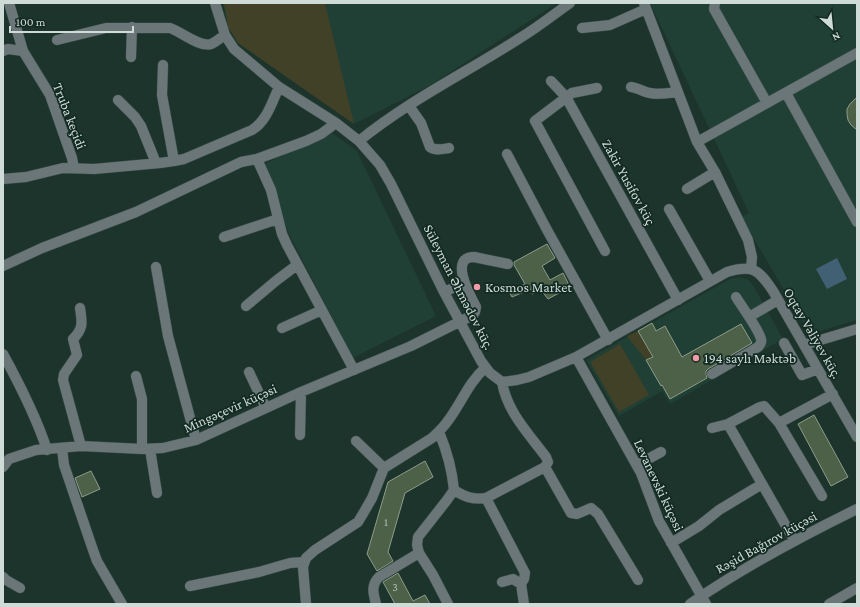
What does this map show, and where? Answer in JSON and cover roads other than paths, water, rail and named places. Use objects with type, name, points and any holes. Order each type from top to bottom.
[{"type":"street","name":"Truba keçidi","points":[[9,3],[23,51],[50,95],[72,158],[74,168]]},
{"type":"street","name":"Süleyman Əhmədov küç.","points":[[215,3],[218,18],[225,35],[234,49],[242,57],[279,87],[336,123],[358,141],[380,165],[391,184],[459,322],[485,368],[502,382]]},
{"type":"street","points":[[358,141],[409,106],[522,38],[570,3]]},
{"type":"street","points":[[715,3],[714,9],[767,103]]},
{"type":"street","points":[[454,490],[470,499],[477,500],[486,498],[544,467],[548,462],[546,457],[512,411],[502,382],[529,377],[576,357],[727,272],[744,268],[751,269],[751,247],[716,172],[697,142],[645,6],[610,25],[582,28]]},
{"type":"street","points":[[131,57],[132,27]]},
{"type":"street","points":[[57,40],[106,28],[132,27],[170,28],[198,43],[204,44],[210,44],[225,35]]},
{"type":"street","points":[[3,51],[8,49],[23,51]]},
{"type":"street","points":[[697,142],[857,53]]},
{"type":"street","points":[[163,65],[162,95],[174,161]]},
{"type":"street","name":"Zakir Yusifov küç","points":[[552,81],[566,97],[678,300]]},
{"type":"street","points":[[3,179],[26,177],[63,168],[94,169],[174,161],[259,126],[263,121],[279,87]]},
{"type":"street","points":[[631,87],[638,88],[649,93],[659,94],[677,92]]},
{"type":"street","points":[[597,88],[578,92],[566,97],[535,121],[605,251]]},
{"type":"street","points":[[786,93],[857,222]]},
{"type":"street","points":[[118,100],[135,116],[141,126],[156,164]]},
{"type":"street","points":[[409,106],[420,124],[430,147],[437,149],[449,148]]},
{"type":"street","points":[[3,266],[42,248],[136,212],[241,162],[257,159],[306,141],[321,134],[336,123]]},
{"type":"street","points":[[507,154],[608,340]]},
{"type":"street","points":[[257,159],[270,190],[282,234],[297,265],[354,370]]},
{"type":"street","points":[[687,188],[716,172]]},
{"type":"street","points":[[669,209],[710,281]]},
{"type":"street","points":[[224,237],[278,219]]},
{"type":"street","points":[[444,292],[464,283],[462,267],[464,261],[470,257],[508,264]]},
{"type":"street","points":[[246,306],[297,265]]},
{"type":"street","points":[[156,267],[168,336],[196,440]]},
{"type":"street","name":"Oqtay Vəliyev küç.","points":[[751,269],[760,273],[765,279],[857,437]]},
{"type":"street","name":"Mingəçevir küçəsi","points":[[5,460],[36,450],[81,446],[146,449],[176,446],[196,440],[302,392],[411,346],[472,315],[475,312],[476,307],[464,283]]},
{"type":"street","points":[[712,374],[758,347],[761,343],[761,339],[736,297]]},
{"type":"street","points":[[749,317],[778,300]]},
{"type":"street","points":[[80,308],[82,322],[81,328],[73,339],[77,355],[64,374],[63,380],[81,446]]},
{"type":"street","points":[[282,328],[322,310]]},
{"type":"street","points":[[804,345],[857,329]]},
{"type":"street","points":[[784,343],[802,375],[818,369]]},
{"type":"street","points":[[3,354],[25,394],[39,425],[47,450]]},
{"type":"street","name":"Levanevski küçəsi","points":[[576,357],[637,465],[659,522],[704,600]]},
{"type":"street","points":[[306,604],[303,567],[308,556],[358,522],[372,498],[384,468],[439,432],[447,423],[470,384],[485,368]]},
{"type":"street","points":[[249,372],[266,408]]},
{"type":"street","points":[[136,376],[142,399],[146,449],[157,493]]},
{"type":"street","points":[[300,435],[302,392]]},
{"type":"street","points":[[779,423],[833,394]]},
{"type":"street","points":[[712,428],[728,424],[764,406],[779,423],[822,496]]},
{"type":"street","points":[[728,424],[794,540]]},
{"type":"street","points":[[439,432],[451,466],[454,490],[418,537],[417,545],[419,553],[433,575],[448,604]]},
{"type":"street","points":[[356,441],[384,468]]},
{"type":"street","points":[[62,448],[64,465],[97,561],[122,604]]},
{"type":"street","points":[[637,465],[662,452]]},
{"type":"street","points":[[544,467],[571,513],[578,514],[591,508],[598,514],[638,580]]},
{"type":"street","points":[[671,543],[699,526],[719,510],[762,484]]},
{"type":"street","points":[[486,498],[525,573],[521,584],[524,604]]},
{"type":"street","name":"Rəşid Bağırov küçəsi","points":[[690,604],[704,600],[714,587],[794,540],[857,509]]},
{"type":"street","points":[[376,604],[373,592],[374,581],[379,576],[419,553]]},
{"type":"street","points":[[190,586],[259,572],[297,562],[304,562]]},
{"type":"street","points":[[3,577],[20,588]]},
{"type":"street","points":[[502,582],[513,579],[521,584]]},
{"type":"street","points":[[829,604],[857,588]]},
{"type":"water","points":[[837,258],[847,279],[827,289],[816,269]]},
{"type":"place","name":"Kosmos Market","points":[[477,287]]},
{"type":"place","name":"194 saylı Məktəb","points":[[696,358]]}]
